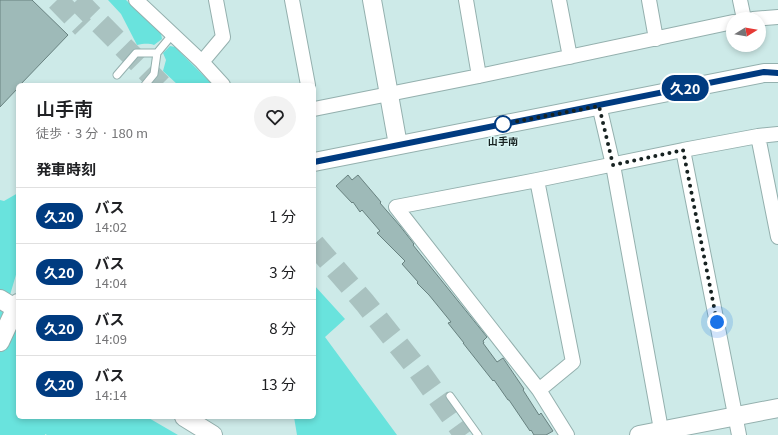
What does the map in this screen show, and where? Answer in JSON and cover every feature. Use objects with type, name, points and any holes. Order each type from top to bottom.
[{"type":"street","points":[[136,0],[202,62],[221,83]]},
{"type":"street","points":[[202,62],[223,37],[216,0]]},
{"type":"street","points":[[292,0],[308,83]]},
{"type":"street","points":[[372,0],[398,145]]},
{"type":"street","points":[[466,0],[480,76]]},
{"type":"street","points":[[559,0],[570,57]]},
{"type":"street","points":[[649,0],[656,39]]},
{"type":"street","points":[[740,0],[743,12]]},
{"type":"street","points":[[766,18],[778,17]]},
{"type":"street","points":[[316,109],[480,76],[726,24]]},
{"type":"street","points":[[316,162],[764,72],[778,73]]},
{"type":"street","points":[[599,106],[613,165],[661,433]]},
{"type":"street","points":[[567,435],[539,390],[396,207],[683,150],[758,136],[778,134]]},
{"type":"street","points":[[758,136],[778,237]]},
{"type":"street","points":[[683,150],[739,435]]},
{"type":"street","points":[[537,180],[573,362],[539,390]]},
{"type":"street","points":[[0,299],[16,307]]},
{"type":"street","points":[[0,342],[16,309]]},
{"type":"street","points":[[639,435],[661,433],[778,408]]},
{"type":"street","points":[[187,419],[213,435]]},
{"type":"lane","points":[[147,83],[154,74],[157,53],[172,35]]},
{"type":"lane","points":[[117,75],[136,53],[157,53]]},
{"type":"lane","points":[[450,396],[478,435]]},
{"type":"shaded area","points":[[108,0],[126,0],[161,33],[162,39],[154,45],[137,45],[121,14]]},
{"type":"shaded area","points":[[170,46],[175,47],[211,83],[176,83],[163,71],[166,60],[163,53]]},
{"type":"shaded area","points":[[16,194],[16,275],[5,312],[16,326],[16,419],[150,419],[178,435],[0,435],[0,200],[4,201]]},
{"type":"shaded area","points":[[316,287],[345,319],[325,337],[397,435],[297,435],[294,419],[316,419]]},
{"type":"building","points":[[0,0],[32,0],[68,35],[22,83],[16,83],[16,90],[0,107]]},
{"type":"building","points":[[348,175],[352,180],[358,175],[381,202],[380,203],[400,226],[414,244],[413,245],[487,337],[483,343],[497,362],[503,358],[524,389],[523,390],[539,415],[541,413],[553,431],[546,435],[534,435],[531,430],[530,431],[494,380],[493,381],[448,323],[451,322],[402,264],[405,261],[377,233],[380,231],[362,210],[360,212],[353,202],[352,203],[336,186]]},
{"type":"tunnel","points":[[57,0],[83,27]]},
{"type":"tunnel","points":[[77,0],[159,83]]},
{"type":"tunnel","points":[[316,246],[365,303],[419,371],[465,435]]},
{"type":"bus line","name":"久20","points":[[316,162],[764,72],[778,73]]},
{"type":"place","name":"山手南","points":[[503,124]]},
{"type":"route","points":[[503,124],[599,106],[613,165],[683,150],[717,322]]}]
